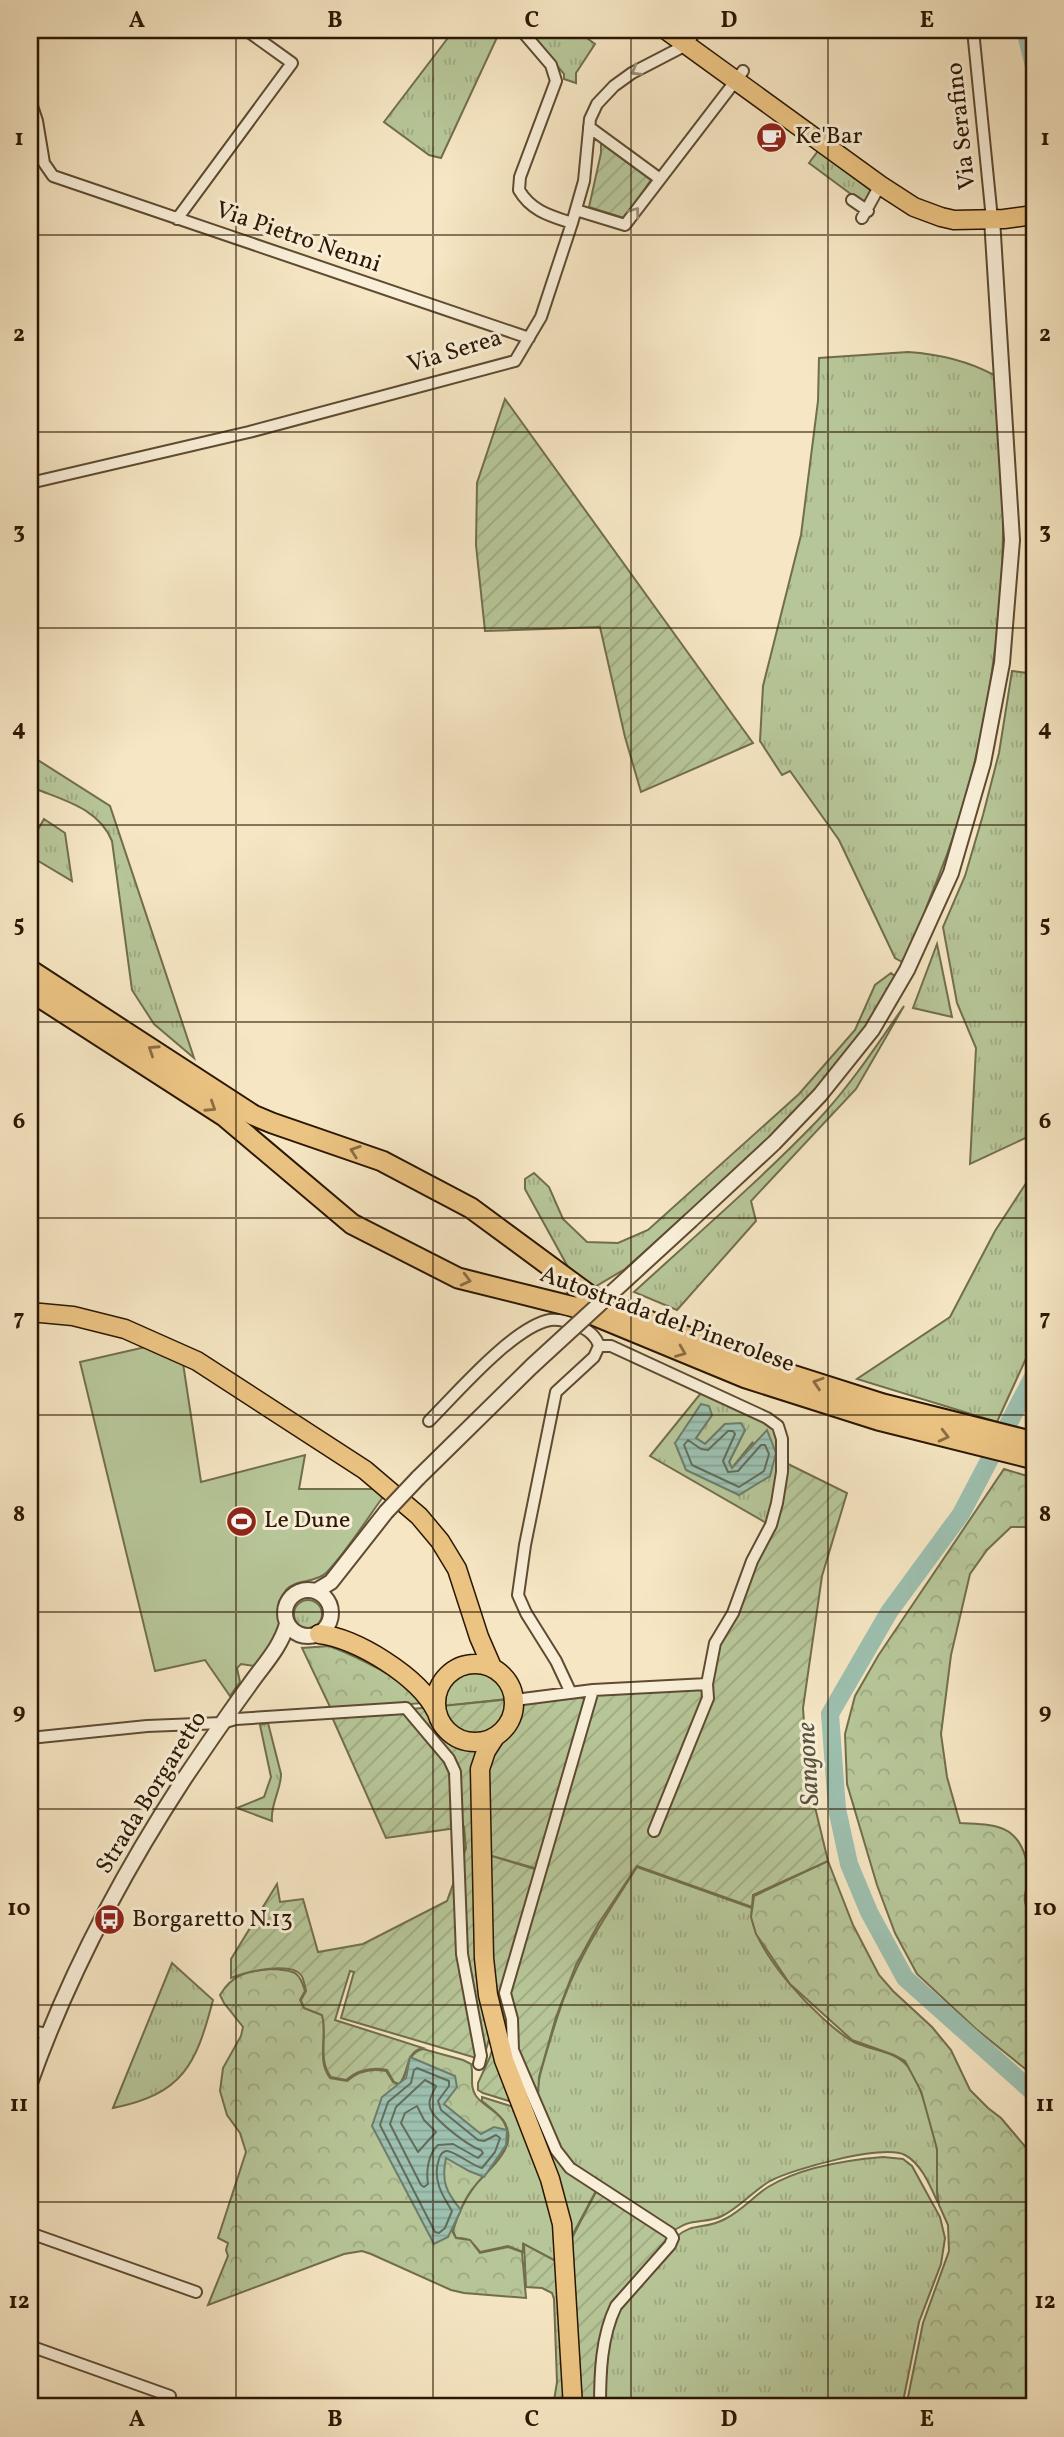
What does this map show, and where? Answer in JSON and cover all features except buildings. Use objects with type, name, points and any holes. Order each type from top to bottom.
[{"type":"highway","name":"Autostrada del Pinerolese","points":[[30,971],[253,1115],[382,1161],[471,1208],[589,1295],[665,1328],[881,1412],[1034,1442]]},
{"type":"highway","name":"Autostrada del Pinerolese","points":[[30,991],[224,1116],[352,1224],[442,1272],[574,1307],[746,1378],[881,1412],[1034,1458]]},
{"type":"main road","points":[[666,30],[689,37],[880,185],[927,213],[954,220],[1034,215]]},
{"type":"main road","points":[[739,76],[910,192],[929,202],[993,218]]},
{"type":"main road","points":[[30,1312],[73,1316],[125,1329],[197,1361],[365,1469],[419,1516],[446,1550],[457,1569],[479,1637],[492,1667]]},
{"type":"main road","points":[[438,1714],[436,1699],[445,1678],[462,1665],[468,1655],[471,1641],[469,1600]]},
{"type":"main road","points":[[325,1627],[408,1676],[426,1693],[442,1723],[467,1746],[480,1769]]},
{"type":"main road","points":[[462,1665],[482,1664],[492,1667],[508,1681],[515,1700],[510,1722],[486,1751],[480,1769],[484,1958],[488,1995],[504,2060],[542,2157],[562,2224],[573,2407]]},
{"type":"main road","points":[[408,1676],[428,1680],[445,1678]]},
{"type":"main road","points":[[456,1737],[480,1742],[495,1737]]},
{"type":"street","points":[[177,219],[292,63],[246,30]]},
{"type":"street","points":[[522,30],[554,71],[555,88],[519,182],[519,190],[540,212],[572,223]]},
{"type":"street","name":"Via Serafino","points":[[973,30],[993,218]]},
{"type":"street","name":"Via Serea","points":[[30,483],[249,432],[515,361],[541,317],[576,211],[584,181],[590,119],[597,104],[614,86],[689,37]]},
{"type":"street","points":[[576,211],[625,225],[739,76]]},
{"type":"street","points":[[30,100],[32,112]]},
{"type":"street","name":"Via Pietro Nenni","points":[[32,112],[44,163],[53,176],[529,338]]},
{"type":"street","points":[[589,127],[660,179]]},
{"type":"street","points":[[852,200],[865,214],[880,185]]},
{"type":"street","points":[[321,1594],[386,1512],[418,1478],[532,1366],[793,1124],[872,1030],[907,970],[951,873],[983,763],[1002,663],[1012,540],[993,218]]},
{"type":"street","points":[[429,1421],[514,1339],[540,1324],[552,1320],[575,1324],[591,1333],[599,1346]]},
{"type":"street","points":[[599,1346],[611,1346],[767,1418],[780,1430],[782,1472],[771,1525],[752,1561],[733,1613],[720,1633],[707,1684],[708,1698],[654,1831]]},
{"type":"street","points":[[571,1693],[518,1595],[525,1545],[556,1392],[594,1357],[599,1346]]},
{"type":"street","points":[[303,1590],[321,1594],[330,1606],[325,1627],[311,1637],[301,1636],[287,1624],[285,1610],[290,1598],[303,1590]]},
{"type":"street","name":"Strada Borgaretto","points":[[30,2083],[48,2034],[99,1924],[149,1833],[222,1723],[277,1650],[287,1624]]},
{"type":"street","name":"Strada Borgaretto","points":[[277,1650],[301,1636]]},
{"type":"street","points":[[515,1700],[593,1690],[707,1684]]},
{"type":"street","points":[[593,1690],[505,1993],[512,2019],[513,2050],[556,2150],[570,2168],[670,2232],[673,2238],[670,2245],[616,2306],[610,2318],[602,2368],[600,2407]]},
{"type":"street","points":[[30,1738],[147,1726],[222,1723],[236,1719],[406,1708],[449,1759],[456,1781],[462,1954],[481,2056],[479,2064]]},
{"type":"street","points":[[30,2031],[48,2034]]},
{"type":"street","points":[[30,2233],[196,2292]]},
{"type":"street","points":[[30,2346],[170,2396]]},
{"type":"green space","points":[[454,30],[500,31],[441,158],[429,155],[384,122]]},
{"type":"green space","points":[[528,30],[576,30],[595,44],[576,73],[576,83],[564,79],[564,74]]},
{"type":"green space","points":[[601,143],[651,180],[624,218],[589,207]]},
{"type":"green space","points":[[818,151],[873,192],[867,206],[809,163]]},
{"type":"green space","points":[[908,352],[953,359],[994,375],[1002,477],[1003,541],[996,641],[980,741],[953,837],[902,962],[895,958],[839,840],[790,771],[782,775],[760,741],[763,686],[801,535],[818,401],[819,358]]},
{"type":"green space","points":[[505,399],[753,743],[641,792],[625,737],[600,627],[485,631],[476,545],[477,483]]},
{"type":"green space","points":[[1012,671],[1027,673],[1029,766],[1034,781],[1034,1134],[970,1164],[976,1048],[957,1003],[943,927],[965,876],[983,815],[999,753]]},
{"type":"green space","points":[[30,755],[110,806],[194,1058],[154,1024],[132,990],[112,841],[99,821],[80,807],[36,789],[37,784],[31,781],[30,784]]},
{"type":"green space","points":[[44,819],[65,833],[72,881],[30,856],[30,849],[38,835],[36,833]]},
{"type":"green space","points":[[937,944],[952,1017],[913,1008]]},
{"type":"green space","points":[[891,973],[897,978],[862,1034],[818,1091],[778,1132],[625,1269],[593,1288],[568,1267],[525,1189],[525,1179],[534,1173],[549,1187],[563,1219],[587,1242],[618,1243],[648,1230],[799,1094],[855,1030],[875,985]]},
{"type":"green space","points":[[904,1006],[856,1089],[751,1201],[756,1221],[677,1310],[634,1292],[750,1187],[817,1121],[852,1080]]},
{"type":"green space","points":[[1034,1171],[1034,1341],[997,1422],[857,1379],[950,1317],[995,1231]]},
{"type":"green space","name":"Le Dune","points":[[154,1345],[183,1363],[201,1482],[305,1455],[299,1489],[389,1489],[326,1573],[286,1590],[278,1610],[282,1631],[254,1666],[241,1664],[237,1668],[240,1682],[230,1696],[205,1660],[155,1671],[80,1362]]},
{"type":"green space","points":[[701,1393],[766,1421],[775,1429],[780,1455],[768,1524],[650,1456]],"holes":[[[712,1415],[696,1438],[705,1444],[725,1424],[745,1430],[729,1462],[732,1468],[753,1442],[739,1495],[675,1443]]]},
{"type":"green space","points":[[784,1462],[847,1493],[822,1576],[803,1708],[808,1778],[828,1861],[753,1895],[752,1907],[637,1866],[599,1923],[576,1965],[556,2017],[539,2077],[538,2095],[531,2110],[483,2093],[478,2090],[478,2083],[490,2057],[596,1693],[702,1688],[717,1644],[760,1547]]},
{"type":"green space","points":[[1004,1469],[1034,1478],[1034,1527],[1011,1527],[987,1550],[970,1574],[951,1655],[941,1734],[947,1777],[960,1823],[992,1826],[1009,1832],[1022,1847],[1026,1859],[1029,1876],[1025,1904],[1030,1913],[1034,1913],[1034,2076],[976,2029],[917,1974],[895,1933],[877,1885],[847,1784],[845,1734],[855,1696],[878,1656]]},
{"type":"green space","points":[[308,1600],[318,1604],[322,1614],[318,1624],[308,1628],[298,1624],[294,1614],[298,1604]]},
{"type":"green space","points":[[329,1646],[394,1678],[426,1703],[331,1709],[302,1648]]},
{"type":"green space","points":[[470,1672],[483,1673],[494,1678],[503,1686],[507,1699],[445,1706],[451,1685]]},
{"type":"green space","points":[[571,1693],[587,1700],[538,1869],[485,1854],[538,1870],[483,2060],[341,2018],[354,1972],[350,1971],[335,2020],[423,2048],[410,2058],[399,2084],[394,2082],[387,2070],[381,2069],[360,2072],[346,2080],[331,2077],[325,2063],[322,2015],[304,2008],[301,2000],[306,1991],[301,1975],[296,1971],[278,1968],[231,1978],[231,1959],[277,1884],[280,1902],[303,1899],[318,1952],[363,1944],[447,1901],[466,1848],[464,1827],[386,1838],[332,1717]]},
{"type":"green space","points":[[268,1723],[281,1774],[272,1821],[237,1808],[264,1797],[271,1777],[260,1725]]},
{"type":"green space","points":[[828,1861],[853,1925],[879,1975],[932,2027],[951,2050],[970,2090],[1001,2118],[1034,2157],[1034,2407],[906,2407],[923,2323],[949,2251],[948,2225],[939,2205],[937,2190],[937,2149],[921,2091],[905,2061],[852,2040],[790,1984],[756,1934],[751,1917],[754,1896]]},
{"type":"green space","points":[[637,1867],[752,1908],[753,1924],[760,1942],[772,1962],[805,2001],[852,2041],[890,2054],[904,2062],[922,2096],[936,2142],[938,2203],[925,2177],[905,2155],[894,2152],[858,2155],[781,2176],[722,2216],[686,2224],[672,2231],[593,2180],[565,2157],[531,2111],[553,2032],[573,1976]]},
{"type":"green space","points":[[172,1963],[213,2000],[200,2042],[183,2073],[171,2085],[137,2102],[113,2108]]},
{"type":"green space","points":[[272,1969],[291,1971],[298,1975],[305,1991],[300,2000],[304,2008],[322,2015],[324,2064],[330,2078],[347,2081],[360,2073],[380,2070],[386,2071],[393,2082],[399,2085],[410,2059],[423,2049],[471,2064],[474,2092],[479,2100],[504,2122],[507,2137],[498,2160],[470,2192],[452,2231],[456,2238],[470,2240],[480,2253],[508,2247],[522,2252],[526,2298],[451,2290],[362,2251],[344,2254],[208,2305],[228,2256],[228,2243],[218,2238],[246,2152],[240,2133],[227,2115],[220,2091],[223,2068],[241,2036],[243,2027],[220,1995],[230,1982],[242,1974]]},
{"type":"green space","points":[[482,2097],[528,2113],[562,2160],[597,2189],[558,2262],[523,2244],[523,2252],[508,2246],[480,2252],[470,2241],[456,2238],[453,2231],[464,2203],[474,2187],[500,2158],[508,2142],[505,2123],[482,2101]]},
{"type":"green space","points":[[883,2157],[903,2159],[912,2166],[940,2217],[945,2238],[941,2264],[919,2322],[902,2407],[603,2407],[607,2342],[618,2308],[676,2237],[688,2229],[725,2219],[780,2180],[839,2163]]},
{"type":"green space","points":[[597,2190],[669,2238],[614,2305],[598,2407],[553,2407],[557,2382],[554,2299],[552,2293],[542,2288],[526,2287],[524,2244],[559,2263]]},
{"type":"water","points":[[701,1404],[709,1406],[712,1415],[696,1438],[705,1444],[725,1424],[741,1423],[745,1430],[729,1462],[732,1468],[767,1430],[776,1453],[770,1476],[739,1495],[686,1470],[675,1443]]},
{"type":"water","points":[[410,2057],[455,2076],[457,2087],[444,2104],[481,2134],[494,2127],[507,2130],[506,2145],[484,2177],[446,2158],[446,2186],[461,2210],[448,2237],[434,2244],[372,2126],[382,2097],[406,2078]]},
{"type":"waterway","name":"Sangone","points":[[1025,30],[1034,66]]},
{"type":"waterway","name":"Sangone","points":[[1034,1375],[961,1514],[889,1612],[830,1714],[837,1809],[849,1864],[869,1912],[905,1978],[1034,2093]]},
{"type":"place","name":"Ke'Bar","points":[[772,137]]},
{"type":"place","name":"Le Dune","points":[[241,1521]]},
{"type":"place","name":"Borgaretto N.13","points":[[109,1920]]}]
